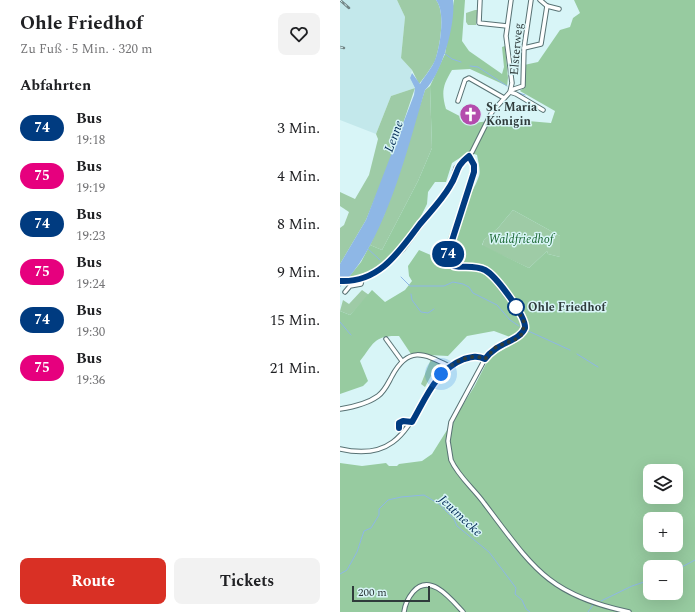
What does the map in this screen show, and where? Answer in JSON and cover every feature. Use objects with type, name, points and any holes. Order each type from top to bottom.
[{"type":"street","points":[[480,0],[479,23],[507,26]]},
{"type":"street","points":[[340,281],[362,279],[386,266],[403,248],[451,185],[458,166],[469,156],[492,112],[510,91],[512,83],[507,47],[507,26],[511,0]]},
{"type":"street","name":"Elsterweg","points":[[510,91],[523,86],[524,48],[531,0]]},
{"type":"street","points":[[540,0],[547,6],[559,9]]},
{"type":"street","points":[[524,48],[541,44],[547,6]]},
{"type":"street","points":[[458,101],[466,80],[469,78],[504,98]]},
{"type":"street","points":[[510,91],[543,110]]},
{"type":"street","points":[[469,156],[474,165],[474,172],[449,250],[448,259],[454,266],[478,267],[490,274],[520,313],[525,324],[524,330],[519,337],[496,347],[485,359],[450,425],[448,449],[455,467],[521,552],[540,573],[558,586],[580,598],[630,612]]},
{"type":"street","points":[[345,292],[350,286],[361,284],[362,279]]},
{"type":"street","points":[[386,339],[402,361]]},
{"type":"street","points":[[340,409],[368,402],[379,396],[386,388],[402,361],[415,354],[428,356],[449,366]]},
{"type":"street","points":[[340,449],[366,452],[394,442],[412,422],[436,380],[449,366],[471,357],[479,356],[485,359]]},
{"type":"street","points":[[404,612],[406,604],[412,594],[418,587],[425,584],[438,589],[463,612]]},
{"type":"shaded area","points":[[340,0],[397,0],[405,17],[401,58],[412,70],[410,78],[415,88],[391,96],[376,134],[340,120]]},
{"type":"green space","points":[[397,0],[436,0],[439,5],[441,13],[441,30],[437,55],[435,61],[419,84],[412,70],[401,58],[405,17]]},
{"type":"green space","points":[[454,0],[465,0],[462,41],[469,51],[502,74],[504,67],[502,47],[505,46],[508,78],[507,86],[470,69],[452,70],[443,93],[446,109],[473,123],[506,119],[551,123],[555,111],[520,91],[524,87],[524,65],[538,62],[560,30],[570,27],[573,18],[580,13],[574,0],[695,0],[695,612],[340,612],[340,463],[362,466],[386,463],[389,466],[397,466],[399,464],[422,461],[432,454],[474,387],[489,358],[518,340],[494,331],[467,336],[448,356],[411,354],[399,336],[384,337],[375,341],[360,361],[368,381],[363,386],[340,394],[340,311],[350,315],[372,290],[385,302],[405,290],[412,281],[409,276],[408,266],[419,250],[447,262],[445,253],[451,231],[480,174],[477,155],[469,152],[452,163],[446,182],[435,182],[428,192],[427,204],[420,218],[394,254],[381,265],[358,277],[348,278],[361,262],[370,245],[382,250],[418,181],[432,148],[430,86],[445,54]],"holes":[[[513,210],[560,236],[560,257],[548,254],[547,251],[529,268],[482,245],[484,240],[498,228]]]},
{"type":"green space","points":[[478,10],[476,25],[468,25],[466,22],[466,13]]},
{"type":"green space","points":[[430,86],[432,148],[418,181],[382,250],[370,245],[384,215],[425,90]]},
{"type":"green space","points":[[415,88],[391,159],[366,220],[340,264],[340,228],[344,225],[349,212],[340,206],[340,192],[355,199],[369,175],[378,139],[376,134],[391,96]]},
{"type":"green space","name":"Waldfriedhof","points":[[513,210],[560,236],[560,257],[548,254],[547,251],[529,268],[482,246],[484,240],[498,228]]},
{"type":"green space","points":[[362,290],[369,295],[350,315],[340,311],[343,300],[349,304]]},
{"type":"green space","points":[[431,359],[443,365],[444,369],[440,373],[432,374],[425,387],[421,384]]},
{"type":"water","points":[[436,0],[453,0],[450,34],[442,61],[437,72],[425,90],[402,167],[382,221],[370,246],[356,268],[340,287],[340,264],[366,220],[414,95],[415,88],[410,78],[412,73],[420,84],[435,60],[439,47],[441,30],[441,13]]},
{"type":"waterway","points":[[444,53],[452,59],[461,62]]},
{"type":"waterway","points":[[470,66],[478,67],[507,86]]},
{"type":"waterway","points":[[519,93],[525,95]]},
{"type":"waterway","points":[[367,248],[380,260]]},
{"type":"waterway","points":[[401,277],[410,286],[444,286],[453,282],[463,284],[469,287],[473,293],[497,305],[510,320],[519,326]]},
{"type":"waterway","points":[[411,294],[412,300],[421,312],[428,313],[434,309]]},
{"type":"waterway","points":[[340,322],[351,335]]},
{"type":"waterway","points":[[526,330],[570,350]]},
{"type":"waterway","points":[[577,354],[598,367]]},
{"type":"waterway","name":"Jeutmecke","points":[[340,574],[347,570],[357,552],[364,531],[371,528],[379,515],[379,509],[388,500],[424,495],[439,504],[454,519],[457,526],[489,552],[516,588],[515,594],[522,600],[526,609],[530,612]]},
{"type":"waterway","points":[[683,566],[695,560]]},
{"type":"waterway","points":[[601,601],[643,582]]},
{"type":"waterway","points":[[588,612],[593,605]]},
{"type":"railway","points":[[340,0],[349,8]]},
{"type":"railway","points":[[340,47],[344,48]]},
{"type":"bus line","name":"74","points":[[340,281],[356,280],[368,277],[386,266],[403,248],[444,195],[451,185],[456,168],[469,156],[474,165],[474,172],[449,250],[448,259],[454,266],[478,267],[486,270],[493,276],[523,317],[525,328],[519,337],[496,347],[485,359],[476,356],[449,366],[436,380],[412,422],[403,421],[399,423],[399,428]]},
{"type":"place","name":"St. Maria Königin","points":[[470,114]]},
{"type":"place","name":"Ohle Friedhof","points":[[516,307]]},
{"type":"route","points":[[441,374],[449,366],[465,359],[476,356],[485,359],[496,347],[519,337],[523,333],[525,324],[523,317],[516,307]]},
{"type":"water label","name":"Lenne","points":[[393,136]]}]
